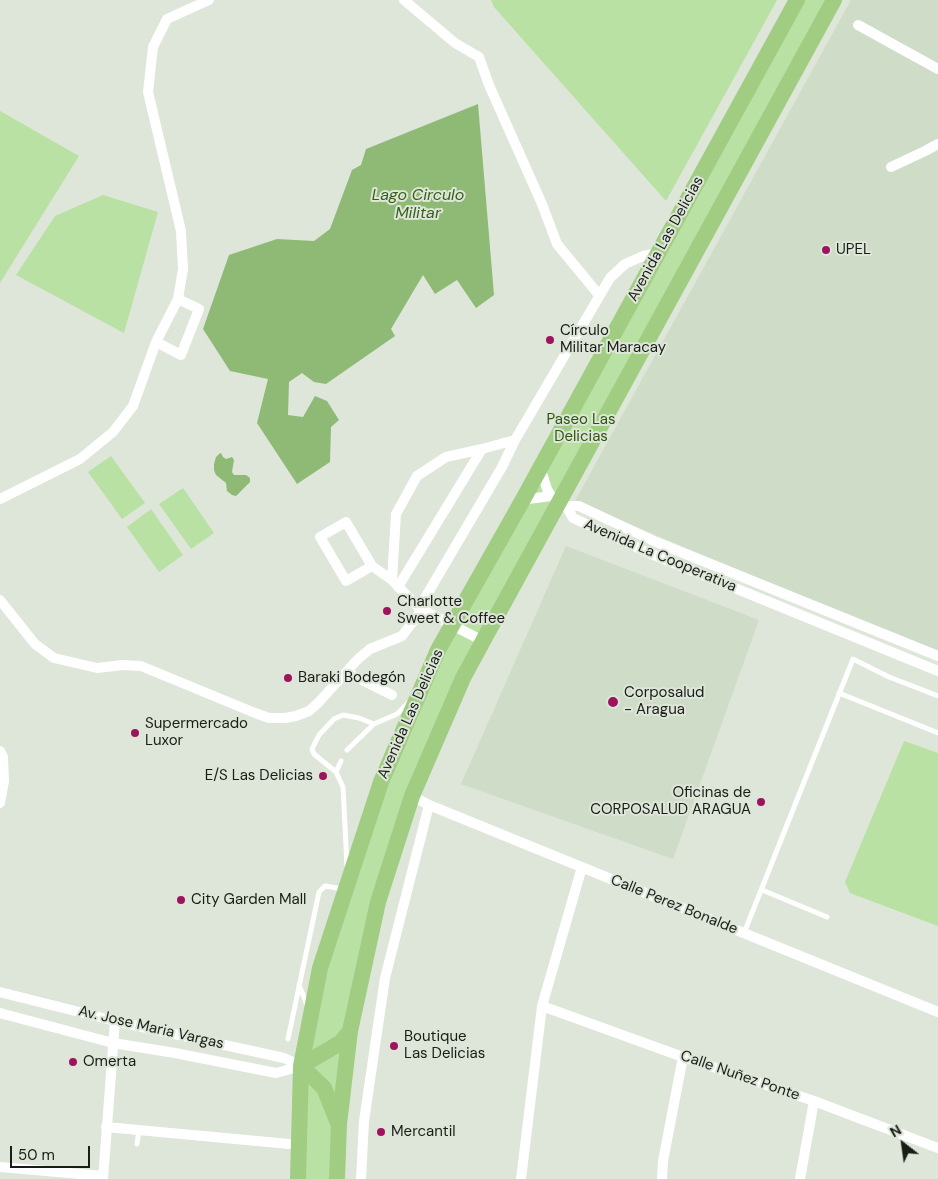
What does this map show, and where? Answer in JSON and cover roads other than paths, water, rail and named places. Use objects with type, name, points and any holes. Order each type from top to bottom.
[{"type":"main road","name":"Avenida Las Delicias","points":[[298,1179],[301,1066],[320,968],[381,782],[438,650],[521,503],[797,0]]},
{"type":"main road","points":[[337,1179],[338,1124],[350,1031],[378,902],[412,796],[463,678],[834,0]]},
{"type":"main road","points":[[338,1124],[324,1088],[301,1066],[340,1043],[350,1031]]},
{"type":"street","points":[[0,498],[80,459],[113,432],[133,406],[156,342],[178,299],[184,269],[181,230],[148,92],[153,47],[167,19],[209,0]]},
{"type":"street","points":[[404,0],[455,43],[479,57],[489,85],[542,204],[557,244],[599,295]]},
{"type":"street","points":[[858,25],[938,69]]},
{"type":"street","points":[[890,167],[938,144]]},
{"type":"street","points":[[0,600],[35,644],[54,658],[98,668],[123,664],[141,666],[269,718],[285,718],[309,711],[318,704],[365,653],[402,636],[420,609],[502,467],[515,440],[610,278],[625,264],[643,256],[658,253]]},
{"type":"street","points":[[156,342],[181,355],[199,309],[178,299]]},
{"type":"street","points":[[395,583],[396,514],[417,476],[446,456],[515,440]]},
{"type":"street","points":[[395,583],[482,449]]},
{"type":"street","points":[[540,467],[547,489],[559,501]]},
{"type":"street","points":[[521,503],[528,499],[559,501]]},
{"type":"street","name":"Avenida La Cooperativa","points":[[559,501],[579,506],[656,542],[938,656]]},
{"type":"street","name":"Avenida La Cooperativa","points":[[559,501],[573,518],[649,553],[938,671]]},
{"type":"street","points":[[372,566],[346,581],[320,537],[346,522],[372,566],[395,583],[420,609],[453,624],[483,641]]},
{"type":"street","points":[[346,672],[392,695]]},
{"type":"street","points":[[0,751],[3,757],[4,781],[0,803]]},
{"type":"street","name":"Calle Perez Bonalde","points":[[412,796],[938,1012]]},
{"type":"street","points":[[361,1179],[364,1120],[385,978],[430,805]]},
{"type":"street","points":[[521,1179],[542,1006],[582,867]]},
{"type":"street","name":"Av. Jose Maria Vargas","points":[[0,992],[116,1021],[284,1058],[301,1066]]},
{"type":"street","name":"Calle Nuñez Ponte","points":[[542,1006],[683,1057],[814,1101],[938,1148]]},
{"type":"street","points":[[0,1013],[112,1043],[276,1072],[301,1066]]},
{"type":"street","points":[[0,1167],[103,1178],[112,1043],[116,1021]]},
{"type":"street","points":[[662,1179],[663,1161],[683,1057]]},
{"type":"street","points":[[800,1179],[814,1101]]},
{"type":"street","points":[[106,1127],[300,1145]]},
{"type":"lane","points":[[744,933],[853,659],[889,677],[938,696]]},
{"type":"lane","points":[[347,750],[374,724],[397,714],[422,687]]},
{"type":"lane","points":[[840,694],[938,733]]},
{"type":"lane","points":[[288,1039],[319,892],[325,886],[347,887],[343,787],[336,772],[314,754],[312,749],[319,735],[334,719],[343,716],[360,718],[374,724]]},
{"type":"lane","points":[[336,772],[341,761]]},
{"type":"lane","points":[[762,890],[827,917]]},
{"type":"lane","points":[[299,984],[311,1015]]},
{"type":"lane","points":[[137,1144],[139,1130]]},
{"type":"water","name":"Lago Circulo Militar","points":[[478,104],[494,295],[476,308],[457,280],[435,294],[423,275],[391,329],[395,336],[326,384],[314,382],[302,373],[289,382],[288,415],[303,417],[315,396],[327,401],[339,420],[331,427],[330,462],[297,484],[257,423],[268,379],[230,371],[203,329],[229,255],[277,239],[314,241],[330,229],[352,170],[361,165],[366,149]]},
{"type":"water","points":[[221,453],[226,459],[232,457],[234,460],[232,472],[234,475],[246,475],[250,478],[250,482],[236,496],[227,491],[226,483],[216,475],[214,470],[216,457]]},
{"type":"place","name":"UPEL","points":[[826,250]]},
{"type":"place","name":"Círculo Militar Maracay","points":[[550,340]]},
{"type":"place","name":"Charlotte Sweet & Coffee","points":[[387,611]]},
{"type":"place","name":"Baraki Bodegón","points":[[288,678]]},
{"type":"place","name":"Corposalud - Aragua","points":[[613,702]]},
{"type":"place","name":"Supermercado Luxor","points":[[135,733]]},
{"type":"place","name":"E/S Las Delicias","points":[[323,776]]},
{"type":"place","name":"Oficinas de CORPOSALUD ARAGUA","points":[[761,802]]},
{"type":"place","name":"City Garden Mall","points":[[181,900]]},
{"type":"place","name":"Boutique Las Delicias","points":[[394,1046]]},
{"type":"place","name":"Omerta","points":[[73,1062]]},
{"type":"place","name":"Mercantil","points":[[381,1132]]},
{"type":"park label","name":"Paseo Las Delicias","points":[[581,428]]}]
